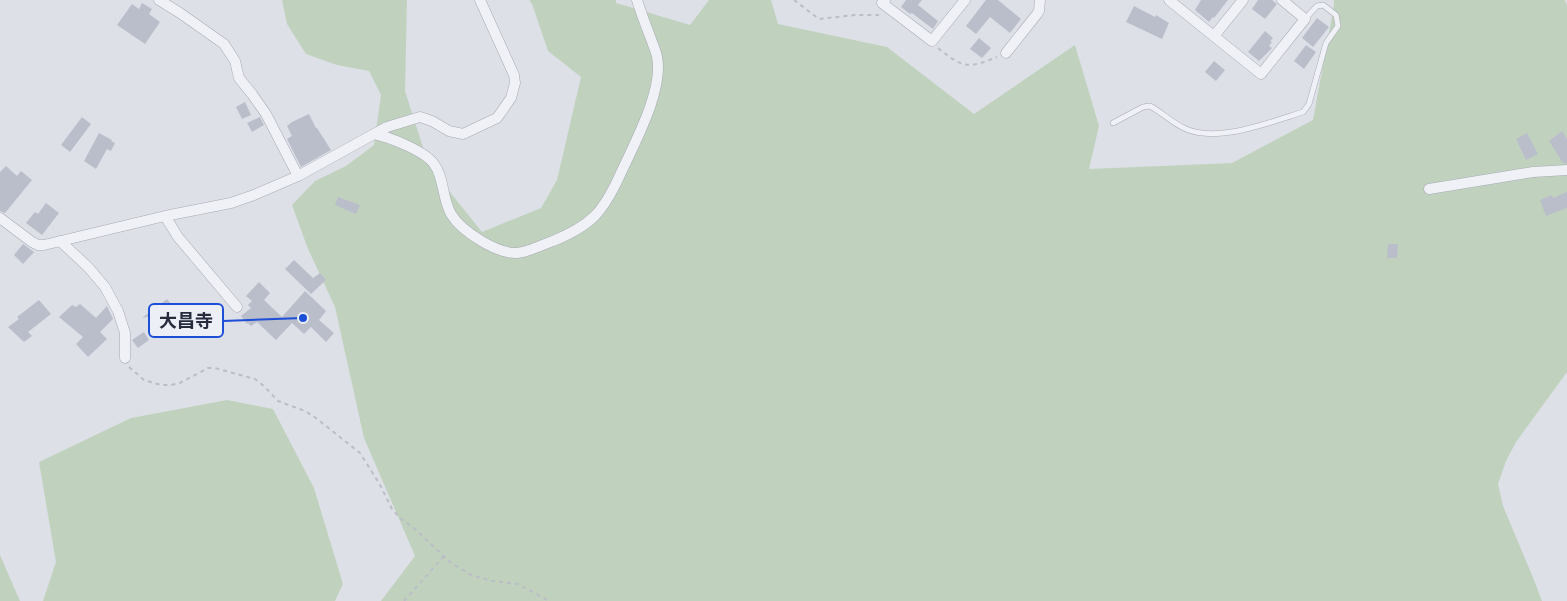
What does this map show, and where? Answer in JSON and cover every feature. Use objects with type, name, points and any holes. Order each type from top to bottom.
[{"type":"street","points":[[159,0],[176,4],[224,44],[231,53],[238,68],[239,78],[266,114],[298,176]]},
{"type":"street","points":[[0,218],[38,245],[44,245],[254,195],[298,176],[387,127],[420,117],[432,121],[449,131],[463,134],[497,118],[511,98],[515,83],[514,75],[480,0]]},
{"type":"street","points":[[374,134],[398,142],[422,154],[434,163],[441,180],[443,195],[451,214],[467,231],[484,242],[503,251],[515,253],[527,251],[566,236],[590,222],[601,211],[611,196],[638,138],[657,82],[657,56],[637,0]]},
{"type":"street","points":[[885,0],[882,4],[932,41],[965,0]]},
{"type":"street","points":[[1006,54],[1039,11],[1040,0]]},
{"type":"street","points":[[1168,0],[1261,74],[1305,19],[1282,0]]},
{"type":"street","points":[[1214,36],[1243,0]]},
{"type":"street","points":[[1429,189],[1533,172],[1567,170]]},
{"type":"street","points":[[165,216],[178,237],[236,307]]},
{"type":"street","points":[[60,241],[88,267],[105,287],[118,311],[126,333],[125,358]]},
{"type":"lane","points":[[1113,123],[1143,107],[1150,106],[1172,122],[1197,133],[1230,133],[1303,112],[1310,104],[1326,43],[1338,26],[1336,15],[1323,5],[1317,6],[1305,19]]},
{"type":"path","points":[[794,0],[819,19],[855,15],[880,15],[893,12]]},
{"type":"path","points":[[932,41],[934,45],[954,61],[965,65],[976,65],[1006,54]]},
{"type":"path","points":[[125,358],[127,366],[135,374],[144,380],[161,385],[180,383],[208,368],[215,368],[255,379],[278,400],[316,418],[360,453],[392,508],[400,518],[416,530],[450,562],[471,575],[518,584],[549,601]]},
{"type":"path","points":[[404,601],[444,556]]},
{"type":"green space","points":[[282,0],[407,0],[405,91],[429,166],[482,232],[541,208],[557,180],[581,77],[548,51],[529,0],[616,0],[616,3],[690,25],[709,0],[771,0],[778,24],[887,47],[974,114],[1075,45],[1099,126],[1089,169],[1232,163],[1313,120],[1334,0],[1565,0],[1567,6],[1567,372],[1516,442],[1506,461],[1498,484],[1503,506],[1542,601],[381,601],[415,556],[364,438],[335,307],[308,249],[292,205],[315,181],[346,166],[374,145],[381,95],[369,71],[337,65],[306,54],[287,24]]},
{"type":"green space","points":[[227,400],[273,409],[314,488],[343,584],[335,601],[43,601],[56,562],[39,462],[131,418]]},
{"type":"green space","points":[[0,555],[20,601],[0,601]]},
{"type":"building","points":[[906,0],[922,0],[918,5],[938,21],[933,29],[901,7]]},
{"type":"building","points":[[986,0],[998,0],[1021,19],[1010,33],[990,17],[976,34],[966,26]]},
{"type":"building","points":[[1201,0],[1228,0],[1209,22],[1195,10]]},
{"type":"building","points":[[1258,0],[1272,0],[1277,4],[1265,19],[1252,9]]},
{"type":"building","points":[[142,3],[152,9],[149,14],[160,22],[145,44],[117,25],[132,4],[139,9]]},
{"type":"building","points":[[1134,6],[1155,17],[1156,15],[1169,23],[1162,39],[1126,22]]},
{"type":"building","points":[[1317,18],[1329,27],[1313,47],[1302,38]]},
{"type":"building","points":[[1265,31],[1273,38],[1269,46],[1272,48],[1259,61],[1248,52]]},
{"type":"building","points":[[979,38],[991,48],[982,58],[970,49]]},
{"type":"building","points":[[1306,45],[1316,52],[1304,69],[1294,61]]},
{"type":"building","points":[[1214,61],[1225,70],[1216,81],[1205,72]]},
{"type":"building","points":[[245,102],[251,115],[242,119],[236,107]]},
{"type":"building","points":[[309,114],[331,150],[301,167],[287,139],[292,136],[287,126]]},
{"type":"building","points":[[82,117],[91,124],[70,152],[61,145]]},
{"type":"building","points":[[260,117],[264,125],[252,132],[247,123]]},
{"type":"building","points":[[1562,131],[1567,139],[1567,163],[1563,163],[1549,141]]},
{"type":"building","points":[[99,133],[115,143],[111,151],[107,149],[96,169],[84,161]]},
{"type":"building","points":[[1527,133],[1538,154],[1526,160],[1516,139]]},
{"type":"building","points":[[6,166],[17,176],[21,171],[32,180],[5,213],[0,211],[0,172]]},
{"type":"building","points":[[1567,192],[1567,208],[1546,216],[1540,200],[1552,195],[1553,198]]},
{"type":"building","points":[[338,197],[360,205],[356,214],[335,205]]},
{"type":"building","points":[[46,203],[59,213],[42,235],[26,223],[35,212],[38,214]]},
{"type":"building","points":[[23,244],[34,252],[23,264],[14,255]]},
{"type":"building","points":[[1388,244],[1398,244],[1397,258],[1387,258]]},
{"type":"building","points":[[294,260],[313,278],[320,273],[326,280],[311,294],[285,269]]},
{"type":"building","points":[[259,282],[270,293],[264,300],[282,317],[305,291],[326,311],[319,320],[334,333],[326,342],[311,327],[304,334],[292,323],[276,340],[257,322],[251,326],[247,324],[241,316],[251,308],[248,305],[252,301],[246,296]]},
{"type":"building","points":[[167,299],[174,308],[169,312],[142,318]]},
{"type":"building","points":[[39,300],[51,314],[28,332],[32,336],[24,342],[8,327],[19,319],[17,317]]},
{"type":"building","points":[[80,304],[96,318],[107,306],[113,319],[100,332],[107,339],[88,357],[76,344],[83,337],[59,317],[72,305],[76,307]]},
{"type":"building","points":[[144,332],[149,340],[138,348],[132,340]]},
{"type":"place","name":"大昌寺","points":[[303,318]]}]
